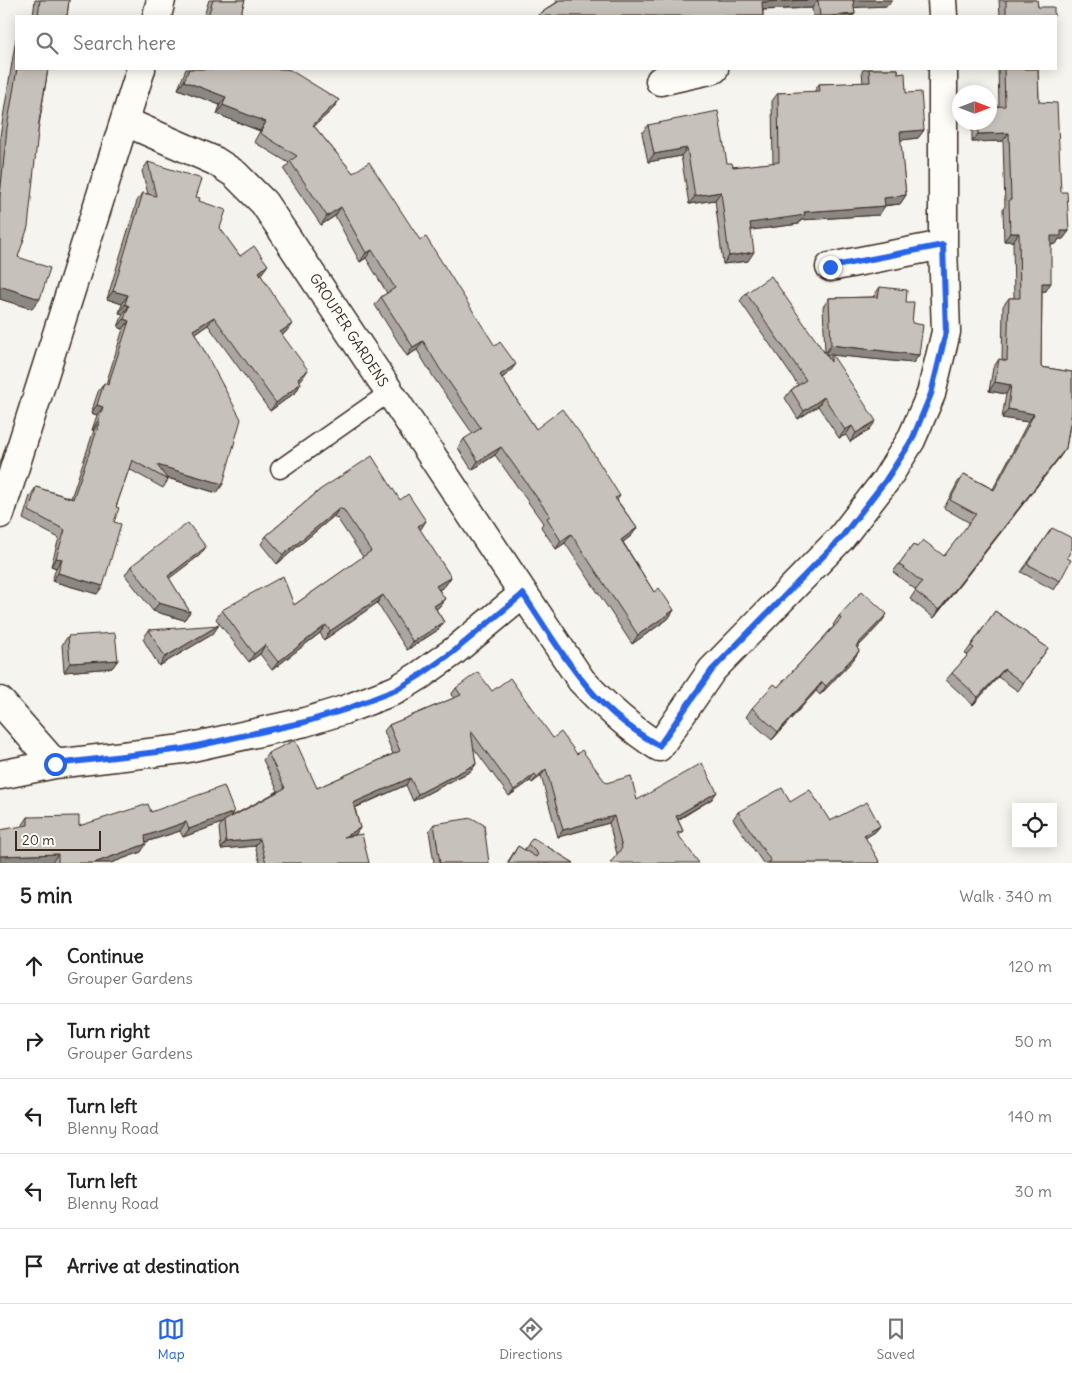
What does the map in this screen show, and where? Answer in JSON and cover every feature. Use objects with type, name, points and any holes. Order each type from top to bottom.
[{"type":"street","points":[[157,15],[161,0]]},
{"type":"street","points":[[942,0],[943,15]]},
{"type":"street","points":[[0,514],[126,122],[141,70]]},
{"type":"street","points":[[660,81],[710,70]]},
{"type":"street","points":[[830,267],[943,245],[943,70]]},
{"type":"street","name":"GROUPER GARDENS","points":[[126,122],[215,162],[235,174],[264,203],[582,680],[604,706],[636,732],[659,746],[712,670],[841,538],[886,480],[912,440],[931,394],[946,332],[943,245]]},
{"type":"street","points":[[0,775],[55,764],[183,749],[305,722],[344,710],[404,686],[453,652],[523,594]]},
{"type":"street","points":[[0,701],[55,764]]},
{"type":"lane","points":[[280,469],[390,392]]},
{"type":"building","points":[[40,0],[69,0],[67,15],[38,15]]},
{"type":"building","points":[[213,0],[245,0],[240,15],[208,15]]},
{"type":"building","points":[[561,0],[808,0],[762,2],[763,15],[538,15]]},
{"type":"building","points":[[818,0],[853,0],[855,14],[820,15]]},
{"type":"building","points":[[1006,0],[1037,0],[1038,7],[1054,7],[1054,15],[1006,15]]},
{"type":"building","points":[[17,70],[48,70],[39,122],[28,227],[18,257],[50,268],[40,299],[0,286],[0,196],[7,128]]},
{"type":"building","points":[[189,70],[290,70],[339,100],[313,125],[353,173],[369,162],[420,240],[426,237],[495,346],[500,342],[516,364],[500,375],[536,429],[562,409],[585,440],[620,496],[615,498],[637,528],[621,540],[654,592],[659,588],[674,610],[638,635],[571,534],[561,541],[547,518],[550,516],[501,447],[478,461],[464,439],[481,428],[423,341],[413,347],[381,297],[395,288],[372,250],[366,253],[341,207],[327,216],[290,161],[297,156],[260,133],[266,122],[223,105],[226,97],[184,81]]},
{"type":"building","points":[[869,70],[898,70],[898,74],[905,73],[906,93],[921,92],[924,130],[900,132],[906,195],[884,198],[885,206],[804,212],[805,215],[750,223],[754,252],[729,256],[721,192],[695,196],[687,148],[654,154],[648,125],[718,111],[727,163],[732,163],[733,167],[779,162],[778,93],[820,91],[819,84],[870,82]]},
{"type":"building","points":[[1004,70],[1038,70],[1039,102],[1057,103],[1061,192],[1067,192],[1069,231],[1061,231],[1061,236],[1051,236],[1051,283],[1042,283],[1041,367],[1072,372],[1072,411],[1066,448],[939,610],[915,591],[922,582],[899,564],[913,545],[917,547],[923,540],[944,556],[976,514],[950,500],[964,474],[994,490],[1034,414],[1008,409],[1011,385],[995,382],[999,359],[1007,361],[1009,298],[1020,298],[1019,233],[1010,233],[1009,133],[978,134],[978,130],[997,130],[997,107],[1005,106]]},
{"type":"building","points":[[148,162],[202,179],[196,197],[200,198],[199,201],[226,210],[220,228],[240,256],[254,246],[268,265],[259,272],[292,324],[280,332],[308,370],[298,378],[301,383],[276,403],[214,317],[193,330],[241,419],[223,484],[157,465],[168,480],[132,460],[116,507],[119,508],[114,522],[121,524],[103,586],[58,573],[62,559],[56,558],[65,530],[29,511],[36,487],[73,499],[100,422],[98,421],[103,407],[97,405],[104,383],[108,385],[129,321],[124,319],[129,306],[125,304],[128,295],[113,291],[143,193],[156,196]]},
{"type":"building","points":[[771,276],[831,362],[831,353],[876,421],[856,433],[852,426],[845,430],[824,397],[804,411],[791,390],[806,380],[746,293]]},
{"type":"building","points":[[880,287],[907,290],[906,302],[914,302],[912,323],[923,325],[919,355],[831,345],[829,298],[878,297]]},
{"type":"building","points":[[372,456],[400,500],[408,494],[426,521],[418,526],[451,577],[436,586],[445,599],[434,606],[444,622],[413,642],[383,595],[330,631],[326,625],[278,662],[265,645],[254,654],[222,610],[283,576],[294,605],[371,551],[343,509],[340,508],[283,555],[266,536],[321,489]]},
{"type":"building","points":[[188,523],[206,547],[168,576],[190,612],[159,603],[131,566]]},
{"type":"building","points":[[1052,528],[1072,538],[1072,548],[1067,558],[1071,560],[1060,581],[1027,564]]},
{"type":"building","points":[[862,591],[887,614],[856,646],[859,651],[826,686],[822,682],[778,732],[752,708],[774,684],[778,687],[841,619],[839,616]]},
{"type":"building","points":[[995,611],[1048,648],[1023,683],[1004,669],[978,697],[952,673],[974,648],[971,646]]},
{"type":"building","points":[[219,625],[165,657],[149,630]]},
{"type":"building","points":[[115,633],[118,660],[70,663],[68,636]]},
{"type":"building","points":[[478,672],[492,691],[510,678],[553,738],[561,732],[577,754],[582,750],[606,783],[631,776],[637,800],[702,763],[717,792],[676,816],[683,831],[677,833],[699,863],[610,863],[622,848],[614,816],[563,830],[546,769],[537,777],[535,774],[514,790],[471,731],[476,764],[418,794],[410,778],[353,803],[360,828],[344,837],[362,834],[369,863],[266,863],[260,839],[226,842],[224,821],[285,788],[268,753],[295,740],[317,788],[400,751],[389,725],[461,695],[456,688]]},
{"type":"building","points":[[224,786],[234,812],[189,829],[186,822],[145,836],[146,844],[94,863],[58,863],[58,854],[0,856],[0,830],[28,825],[28,817],[79,816],[79,826],[148,804],[151,812]]},
{"type":"building","points":[[782,788],[790,802],[810,790],[830,821],[867,802],[880,826],[864,835],[880,863],[768,863],[771,861],[738,812]]},
{"type":"building","points":[[472,818],[484,825],[489,863],[440,863],[434,824]]},
{"type":"building","points":[[533,838],[574,863],[508,863],[518,846],[536,857],[538,854],[528,844]]},
{"type":"route","points":[[55,764],[183,749],[305,722],[344,710],[396,690],[419,676],[453,652],[523,594],[582,680],[604,706],[636,732],[659,746],[712,670],[841,538],[886,480],[912,440],[931,394],[946,332],[943,245],[830,267]]}]
